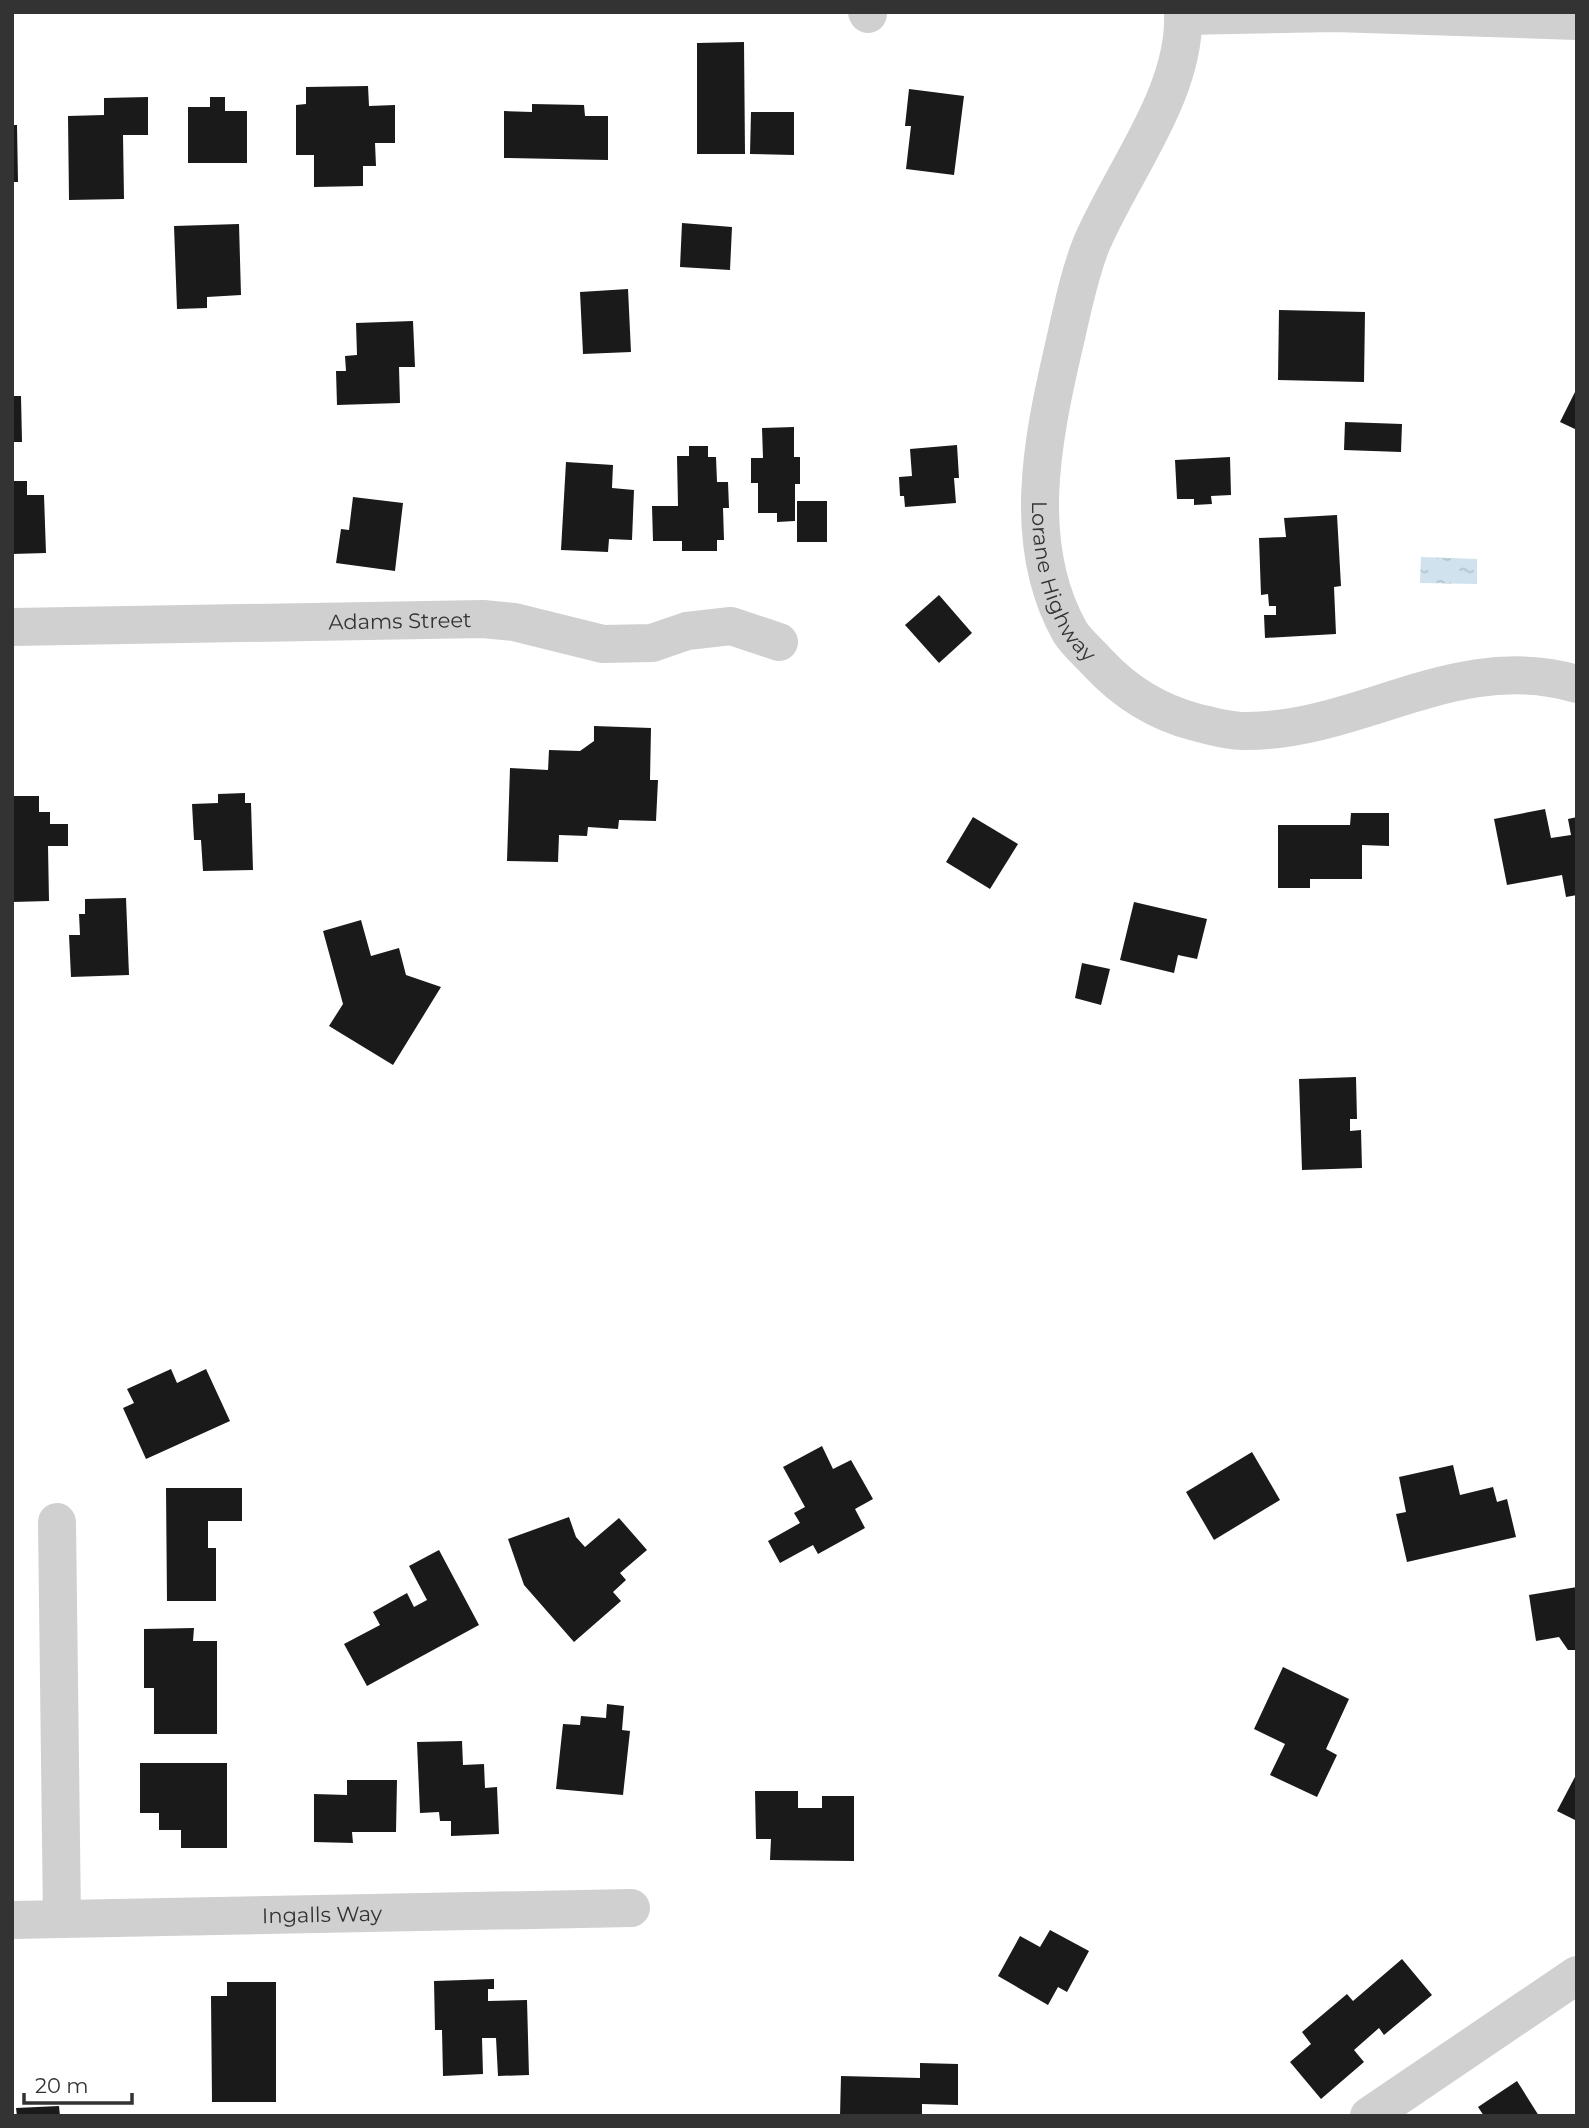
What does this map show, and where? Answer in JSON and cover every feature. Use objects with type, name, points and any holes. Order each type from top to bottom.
[{"type":"street","points":[[1183,14],[1335,13],[1577,21]]},
{"type":"street","name":"Lorane Highway","points":[[1183,14],[1179,56],[1161,109],[1116,191],[1090,248],[1044,430],[1040,488],[1041,541],[1055,595],[1071,634],[1116,682],[1149,704],[1193,721],[1246,732],[1317,723],[1428,687],[1480,676],[1522,675],[1577,684]]},
{"type":"street","name":"Adams Street","points":[[12,627],[483,618],[514,622],[603,644],[652,643],[687,631],[731,626],[779,642]]},
{"type":"street","points":[[57,1522],[62,1919]]},
{"type":"street","name":"Ingalls Way","points":[[12,1920],[631,1908]]},
{"type":"street","points":[[1369,2116],[1577,1975]]},
{"type":"water","points":[[1421,557],[1477,559],[1477,584],[1420,583]]},
{"type":"building","points":[[744,42],[745,154],[697,154],[697,43]]},
{"type":"building","points":[[368,86],[369,106],[395,105],[395,143],[375,143],[376,166],[363,166],[363,186],[314,187],[314,155],[296,155],[296,105],[306,104],[306,87]]},
{"type":"building","points":[[909,89],[964,96],[954,175],[906,169],[911,126],[905,126]]},
{"type":"building","points":[[148,97],[148,135],[123,135],[124,199],[69,200],[68,116],[104,115],[104,98]]},
{"type":"building","points":[[210,97],[225,97],[225,111],[247,111],[247,163],[188,163],[188,107],[210,107]]},
{"type":"building","points":[[532,104],[584,105],[585,116],[608,116],[608,160],[504,158],[504,111],[532,112]]},
{"type":"building","points":[[751,112],[794,112],[794,155],[750,154]]},
{"type":"building","points":[[12,125],[17,125],[18,182],[12,182]]},
{"type":"building","points":[[682,223],[732,227],[730,270],[680,267]]},
{"type":"building","points":[[239,224],[241,295],[207,297],[207,308],[177,309],[174,226]]},
{"type":"building","points":[[628,289],[631,352],[583,354],[580,292]]},
{"type":"building","points":[[1279,310],[1365,312],[1364,382],[1278,380]]},
{"type":"building","points":[[413,321],[415,367],[399,367],[400,403],[337,405],[336,371],[346,371],[345,356],[357,355],[356,323]]},
{"type":"building","points":[[1577,388],[1577,430],[1560,422]]},
{"type":"building","points":[[12,396],[21,396],[22,442],[12,442]]},
{"type":"building","points":[[1345,422],[1402,424],[1401,452],[1344,450]]},
{"type":"building","points":[[794,427],[794,457],[800,457],[800,484],[795,484],[795,521],[777,522],[777,513],[758,513],[758,483],[751,483],[751,458],[763,458],[762,428]]},
{"type":"building","points":[[957,445],[959,478],[954,478],[956,503],[905,507],[904,496],[900,496],[899,477],[912,476],[910,449]]},
{"type":"building","points":[[689,446],[708,446],[708,457],[716,457],[717,482],[728,482],[729,508],[723,508],[724,540],[717,540],[717,551],[682,551],[682,541],[653,541],[652,506],[678,506],[677,456],[689,456]]},
{"type":"building","points":[[1230,457],[1231,495],[1211,496],[1212,504],[1194,505],[1194,499],[1177,499],[1175,460]]},
{"type":"building","points":[[566,462],[613,465],[612,488],[634,490],[632,540],[609,539],[608,552],[561,550]]},
{"type":"building","points":[[12,481],[27,481],[27,495],[44,495],[46,553],[12,554]]},
{"type":"building","points":[[353,497],[403,503],[395,571],[336,563],[341,529],[349,530]]},
{"type":"building","points":[[797,501],[827,501],[827,542],[797,542]]},
{"type":"building","points":[[1337,515],[1341,586],[1334,587],[1336,634],[1265,638],[1264,615],[1276,615],[1276,606],[1269,606],[1268,594],[1261,595],[1259,538],[1286,537],[1284,518]]},
{"type":"building","points":[[939,595],[972,633],[939,663],[905,625]]},
{"type":"building","points":[[594,726],[651,728],[650,780],[658,780],[656,821],[619,820],[618,829],[588,827],[587,836],[559,835],[558,862],[507,861],[510,768],[548,770],[549,750],[580,751],[594,741]]},
{"type":"building","points":[[245,793],[245,803],[251,803],[253,870],[203,871],[201,840],[194,840],[192,804],[218,803],[218,794]]},
{"type":"building","points":[[12,796],[39,796],[39,812],[50,812],[50,824],[68,824],[68,846],[48,846],[49,901],[12,902]]},
{"type":"building","points":[[1545,809],[1551,838],[1571,835],[1568,819],[1577,817],[1577,895],[1566,897],[1562,875],[1507,885],[1494,819]]},
{"type":"building","points":[[1351,813],[1389,813],[1389,846],[1362,845],[1362,879],[1310,879],[1310,888],[1278,888],[1278,825],[1350,825]]},
{"type":"building","points":[[973,817],[1018,844],[990,889],[946,862]]},
{"type":"building","points":[[126,898],[129,975],[71,977],[69,935],[80,935],[79,914],[85,914],[85,899]]},
{"type":"building","points":[[1134,902],[1207,919],[1197,959],[1178,955],[1174,973],[1120,960]]},
{"type":"building","points":[[361,920],[371,956],[399,948],[406,975],[441,987],[393,1065],[329,1026],[343,1004],[323,931]]},
{"type":"building","points":[[1082,963],[1110,969],[1101,1005],[1075,998]]},
{"type":"building","points":[[1356,1077],[1357,1119],[1350,1119],[1350,1131],[1361,1130],[1362,1168],[1302,1170],[1299,1079]]},
{"type":"building","points":[[171,1369],[177,1383],[206,1369],[230,1421],[146,1459],[123,1408],[134,1403],[127,1389]]},
{"type":"building","points":[[822,1446],[833,1469],[851,1460],[873,1499],[855,1509],[865,1528],[818,1554],[813,1545],[780,1563],[768,1541],[800,1523],[794,1513],[805,1507],[783,1467]]},
{"type":"building","points":[[1252,1452],[1280,1500],[1214,1540],[1186,1492]]},
{"type":"building","points":[[1453,1465],[1460,1495],[1493,1487],[1497,1502],[1507,1499],[1516,1537],[1407,1562],[1396,1514],[1406,1512],[1399,1477]]},
{"type":"building","points":[[166,1488],[242,1488],[242,1521],[208,1521],[208,1548],[216,1548],[216,1601],[167,1601]]},
{"type":"building","points":[[569,1517],[576,1537],[585,1547],[619,1518],[647,1550],[620,1573],[626,1580],[613,1592],[621,1601],[574,1642],[524,1585],[508,1539]]},
{"type":"building","points":[[439,1550],[479,1625],[367,1686],[344,1644],[380,1625],[373,1612],[407,1593],[414,1607],[427,1600],[409,1566]]},
{"type":"building","points":[[1577,1587],[1577,1650],[1568,1650],[1559,1637],[1536,1641],[1529,1595]]},
{"type":"building","points":[[194,1628],[193,1641],[217,1641],[217,1734],[154,1734],[154,1688],[144,1688],[144,1629]]},
{"type":"building","points":[[1283,1667],[1349,1699],[1326,1749],[1337,1755],[1317,1797],[1270,1775],[1285,1744],[1254,1729]]},
{"type":"building","points":[[607,1704],[624,1706],[622,1730],[630,1731],[623,1795],[556,1789],[563,1724],[580,1725],[581,1716],[606,1718]]},
{"type":"building","points":[[462,1741],[463,1765],[484,1764],[485,1788],[497,1787],[499,1834],[451,1836],[451,1821],[440,1821],[439,1812],[420,1813],[417,1742]]},
{"type":"building","points":[[140,1763],[227,1763],[227,1848],[181,1848],[181,1830],[159,1830],[159,1813],[140,1813]]},
{"type":"building","points":[[1577,1773],[1577,1821],[1557,1811]]},
{"type":"building","points":[[347,1780],[397,1780],[396,1832],[352,1832],[353,1843],[314,1842],[314,1794],[347,1795]]},
{"type":"building","points":[[755,1791],[798,1791],[798,1808],[822,1808],[822,1796],[854,1796],[854,1861],[770,1860],[771,1839],[756,1839]]},
{"type":"building","points":[[1050,1930],[1089,1951],[1067,1992],[1058,1987],[1048,2005],[998,1976],[1020,1936],[1040,1947]]},
{"type":"building","points":[[1402,1959],[1432,1995],[1384,2035],[1379,2028],[1354,2050],[1364,2062],[1321,2099],[1290,2062],[1311,2044],[1302,2032],[1347,1994],[1353,2001]]},
{"type":"building","points":[[494,1979],[494,1989],[488,1989],[488,2001],[527,2000],[529,2075],[498,2076],[496,2038],[482,2038],[483,2074],[443,2076],[442,2030],[435,2030],[434,1981]]},
{"type":"building","points":[[227,1982],[276,1982],[276,2102],[212,2102],[211,1996],[227,1996]]},
{"type":"building","points":[[920,2063],[958,2064],[958,2105],[922,2104],[922,2116],[840,2116],[841,2076],[920,2078]]},
{"type":"building","points":[[1517,2081],[1539,2116],[1484,2116],[1478,2107]]},
{"type":"building","points":[[59,2106],[60,2116],[17,2116],[16,2108]]}]
